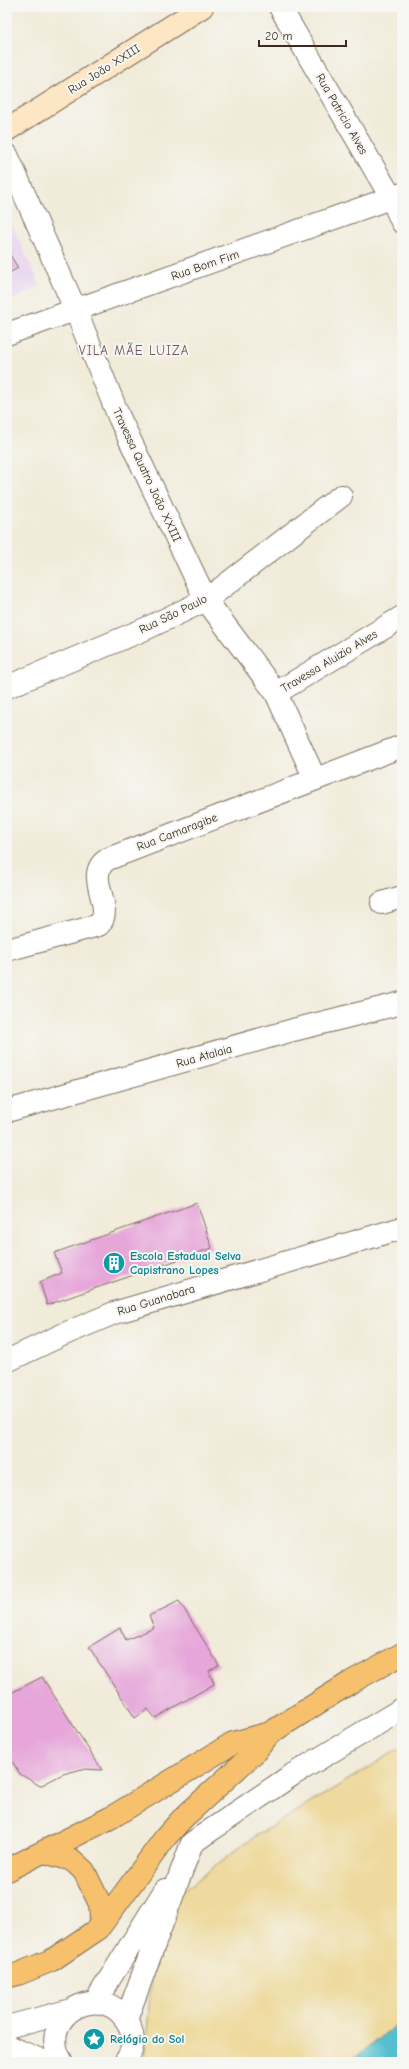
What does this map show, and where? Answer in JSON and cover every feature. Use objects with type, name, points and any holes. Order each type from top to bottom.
[{"type":"main road","name":"Rua João XXIII","points":[[7,130],[202,7]]},
{"type":"main road","points":[[7,1870],[112,1817],[233,1743],[270,1733],[351,1682],[402,1654]]},
{"type":"main road","points":[[11,1974],[52,1960],[98,1928],[165,1838],[182,1819],[254,1754],[270,1733]]},
{"type":"main road","points":[[44,1852],[72,1860],[84,1871],[100,1904],[101,1918],[98,1928]]},
{"type":"street","name":"Rua Patricio Alves","points":[[280,7],[397,196],[402,222]]},
{"type":"street","name":"Travessa Quatro João XXIII","points":[[7,155],[76,311],[119,417],[206,600],[276,693],[315,779]]},
{"type":"street","name":"Rua Bom Fim","points":[[7,334],[76,311],[397,196]]},
{"type":"street","name":"Rua São Paulo","points":[[7,687],[145,629],[206,600],[341,496]]},
{"type":"street","name":"Travessa Aluizio Alves","points":[[276,693],[402,617]]},
{"type":"street","name":"Rua Camaragibe","points":[[7,950],[99,925],[104,916],[97,873],[100,865],[108,859],[402,746]]},
{"type":"street","name":"Rua Atalaia","points":[[7,1111],[293,1030],[402,1003]]},
{"type":"street","name":"Rua Guanabara","points":[[7,1361],[62,1335],[114,1313],[402,1228]]},
{"type":"street","points":[[95,2002],[168,1886],[192,1843],[292,1775],[402,1709]]},
{"type":"street","points":[[126,2020],[192,1843]]},
{"type":"street","points":[[7,2027],[71,2010],[82,2004],[95,2002],[107,2005],[118,2010],[132,2031],[133,2044],[126,2062]]},
{"type":"street","points":[[62,2062],[58,2055],[56,2042],[57,2030],[63,2018],[71,2010]]},
{"type":"street","points":[[7,2046],[45,2062]]},
{"type":"shaded area","points":[[7,215],[40,285],[7,303]]},
{"type":"sand","points":[[402,1747],[402,2020],[353,2059],[352,2062],[145,2062],[151,1977],[177,1896],[243,1844]]},
{"type":"water","points":[[402,2020],[402,2062],[352,2062],[353,2059]]},
{"type":"building","points":[[7,250],[18,268],[7,274]]},
{"type":"building","name":"Escola Estadual Selva Capistrano Lopes","points":[[197,1203],[212,1248],[47,1305],[40,1282],[62,1273],[54,1253]]},
{"type":"building","points":[[179,1601],[219,1665],[209,1671],[214,1684],[155,1718],[148,1709],[135,1718],[89,1647],[120,1628],[126,1640],[154,1628],[149,1616]]},
{"type":"building","points":[[42,1677],[102,1770],[82,1769],[63,1774],[40,1786],[20,1774],[7,1753],[7,1695]]},
{"type":"place","name":"Escola Estadual Selva Capistrano Lopes","points":[[114,1263]]},
{"type":"place","name":"Relógio do Sol","points":[[94,2039]]},
{"type":"district","name":"VILA MÃE LUIZA","points":[[134,350]]}]
